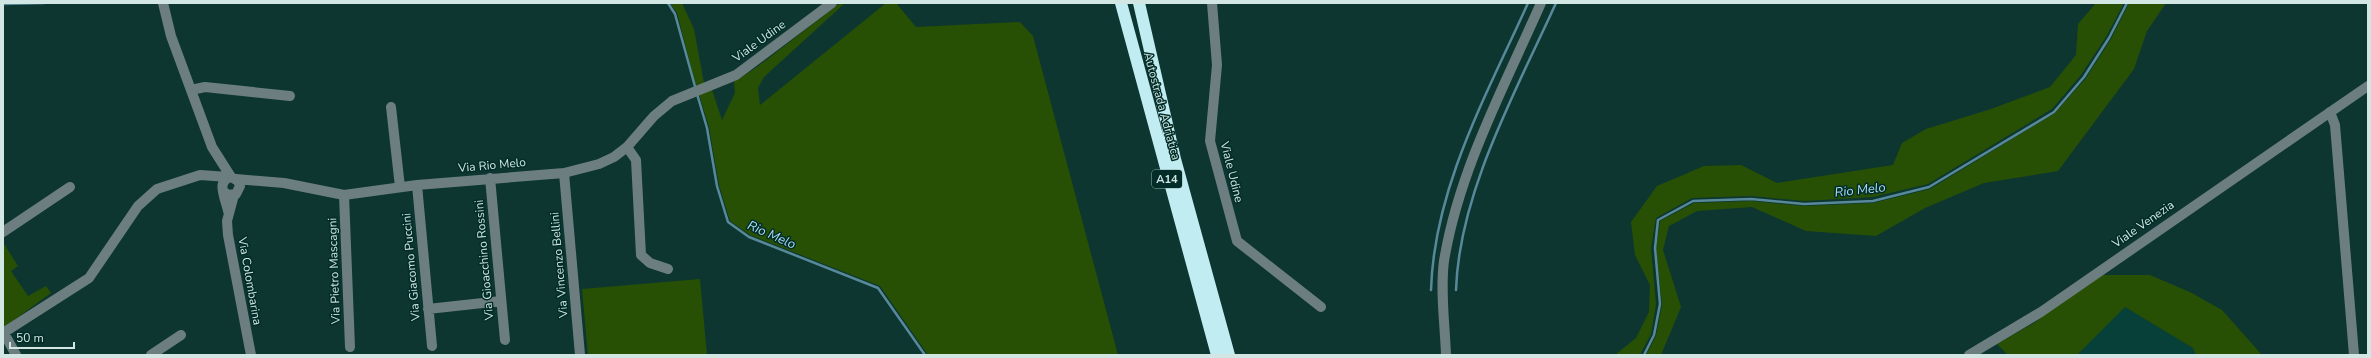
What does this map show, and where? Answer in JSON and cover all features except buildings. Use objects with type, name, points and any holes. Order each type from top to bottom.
[{"type":"highway","name":"Autostrada Adriatica","points":[[1120,3],[1162,162],[1217,355]]},
{"type":"highway","name":"Autostrada Adriatica","points":[[1139,3],[1175,159],[1229,355]]},
{"type":"street","points":[[16,355],[3,333],[89,278],[138,206],[157,189],[200,174],[228,195],[236,193],[240,186],[232,177],[212,147],[171,36],[163,3]]},
{"type":"street","name":"Viale Udine","points":[[697,90],[709,86],[750,66],[832,3]]},
{"type":"street","name":"Viale Udine","points":[[1212,3],[1217,65],[1210,141],[1237,241],[1320,307]]},
{"type":"street","points":[[1446,355],[1444,262],[1456,206],[1474,156],[1541,3]]},
{"type":"street","name":"Viale Venezia","points":[[1969,355],[2041,312],[2368,86]]},
{"type":"street","points":[[191,90],[205,87],[290,96]]},
{"type":"street","name":"Via Rio Melo","points":[[200,174],[284,182],[344,195],[417,185],[564,172],[599,164],[614,157],[627,148],[654,116],[672,101],[687,93],[697,90]]},
{"type":"street","points":[[391,107],[400,187]]},
{"type":"street","points":[[2330,112],[2335,125],[2354,355]]},
{"type":"street","points":[[627,148],[636,160],[641,255],[650,263],[668,268]]},
{"type":"street","name":"Via Vincenzo Bellini","points":[[564,172],[580,355]]},
{"type":"street","points":[[223,190],[224,180],[232,177]]},
{"type":"street","name":"Via Gioacchino Rossini","points":[[490,178],[505,340]]},
{"type":"street","name":"Via Rio Melo","points":[[236,193],[264,181]]},
{"type":"street","name":"Via Giacomo Puccini","points":[[417,185],[432,346]]},
{"type":"street","points":[[3,232],[70,187]]},
{"type":"street","name":"Via Colombarina","points":[[223,190],[228,211],[228,235],[251,355]]},
{"type":"street","name":"Via Colombarina","points":[[228,211],[236,193]]},
{"type":"street","name":"Via Pietro Mascagni","points":[[344,195],[350,347]]},
{"type":"street","points":[[428,309],[501,301]]},
{"type":"street","points":[[151,355],[181,335]]},
{"type":"shaded area","points":[[2125,307],[2193,348],[2196,355],[2077,355]]},
{"type":"green space","points":[[670,3],[682,3],[694,29],[704,83],[696,86],[677,13]]},
{"type":"green space","points":[[840,3],[845,3],[764,77],[758,88],[760,105],[886,3],[896,3],[916,27],[1020,22],[1033,36],[1118,355],[928,355],[880,286],[750,235],[730,221],[719,185],[709,127],[699,94],[712,90],[722,120],[735,93],[734,82],[757,67]]},
{"type":"green space","points":[[2096,3],[2124,3],[2106,37],[2081,75],[2052,109],[1928,184],[1873,197],[1804,201],[1751,196],[1692,198],[1656,218],[1651,248],[1656,304],[1651,334],[1640,355],[1615,355],[1636,338],[1649,312],[1650,285],[1635,255],[1631,222],[1657,186],[1704,166],[1741,165],[1777,183],[1893,165],[1902,143],[1926,129],[1991,109],[2050,87],[2076,55],[2078,24]]},
{"type":"green space","points":[[2129,3],[2166,3],[2147,31],[2134,69],[2058,171],[1984,183],[1925,208],[1876,236],[1806,231],[1752,207],[1697,211],[1669,226],[1663,250],[1681,307],[1661,355],[1646,355],[1656,336],[1662,304],[1656,248],[1660,221],[1694,203],[1751,201],[1804,206],[1873,203],[1930,189],[2055,113],[2086,78],[2111,39]]},
{"type":"green space","points":[[3,242],[18,266],[11,271],[28,296],[46,286],[51,293],[3,328]]},
{"type":"green space","points":[[2099,275],[2150,275],[2192,293],[2222,310],[2262,355],[2196,355],[2193,348],[2125,307],[2077,355],[2008,355],[1997,344],[2034,323]]},
{"type":"green space","points":[[700,279],[707,355],[588,355],[582,289]]},
{"type":"waterway","points":[[3,4],[44,3]]},
{"type":"waterway","name":"Rio Melo","points":[[668,3],[675,14],[696,90]]},
{"type":"waterway","points":[[1431,290],[1434,252],[1452,178],[1480,107],[1528,3]]},
{"type":"waterway","points":[[1456,290],[1460,253],[1467,217],[1478,180],[1492,143],[1556,3]]},
{"type":"waterway","name":"Rio Melo","points":[[1644,355],[1654,335],[1660,304],[1655,248],[1658,220],[1693,201],[1751,199],[1804,204],[1873,201],[1929,187],[2054,112],[2084,77],[2109,38],[2127,3]]},
{"type":"waterway","name":"Rio Melo","points":[[697,94],[707,128],[717,186],[728,222],[749,237],[878,288],[925,355]]}]
